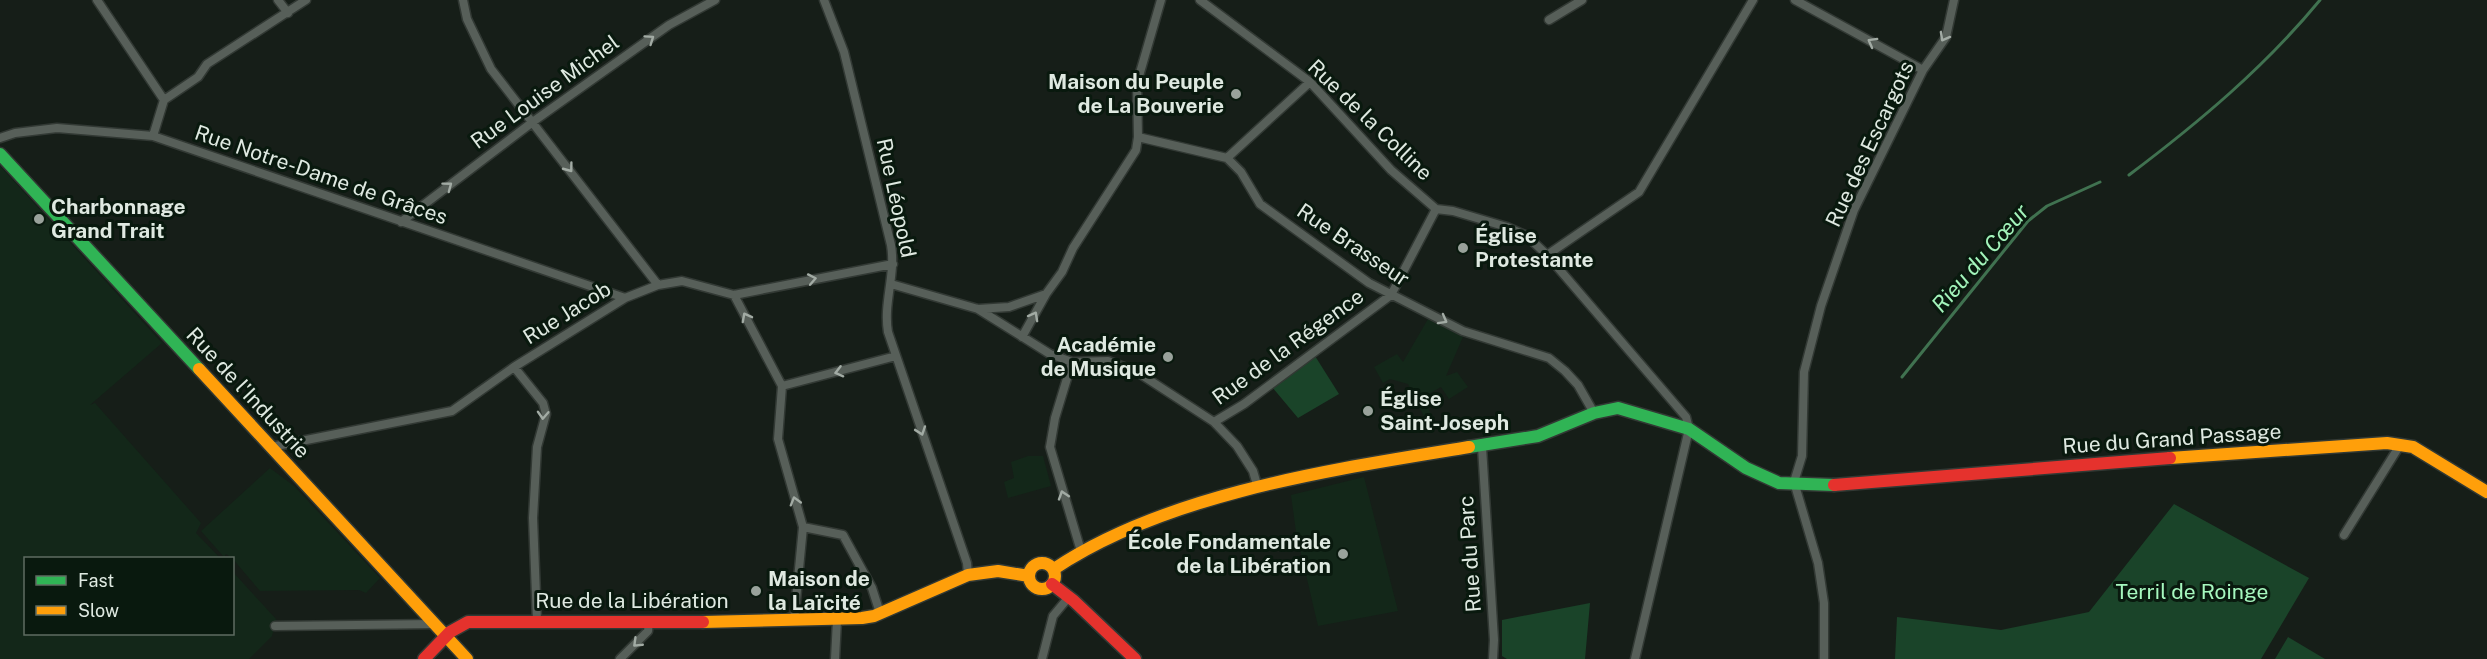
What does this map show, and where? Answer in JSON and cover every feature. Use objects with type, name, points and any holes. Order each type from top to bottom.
[{"type":"street","points":[[97,0],[164,100]]},
{"type":"street","points":[[278,0],[288,13]]},
{"type":"street","points":[[153,136],[164,100],[198,77],[207,64],[306,0]]},
{"type":"street","points":[[463,0],[467,19],[491,69],[534,121],[658,285]]},
{"type":"street","name":"Rue Louise Michel","points":[[401,222],[534,121],[669,25],[716,0]]},
{"type":"street","name":"Rue Léopold","points":[[824,0],[844,52],[893,264],[886,319],[896,356],[967,563],[968,575]]},
{"type":"street","points":[[1022,338],[1046,294],[1062,272],[1073,248],[1136,150],[1138,137],[1137,83],[1161,0]]},
{"type":"street","name":"Rue de la Colline","points":[[1200,0],[1310,82],[1391,170],[1436,209],[1453,211],[1507,227],[1527,236],[1686,417],[1689,429]]},
{"type":"street","points":[[1549,20],[1582,0]]},
{"type":"street","points":[[1546,255],[1639,192],[1753,0]]},
{"type":"street","points":[[1796,0],[1923,70]]},
{"type":"street","name":"Rue des Escargots","points":[[1794,482],[1802,456],[1804,372],[1821,306],[1854,210],[1923,70],[1949,29],[1954,0]]},
{"type":"street","points":[[1138,137],[1227,158],[1310,82]]},
{"type":"street","name":"Rue Notre-Dame de Grâces","points":[[0,138],[15,133],[57,128],[153,136],[625,298]]},
{"type":"street","name":"Rue de l'Industrie","points":[[0,154],[467,659]]},
{"type":"street","name":"Rue Brasseur","points":[[1227,158],[1241,172],[1260,204],[1370,283],[1463,331],[1549,358],[1578,386],[1594,413]]},
{"type":"street","name":"Rue de la Régence","points":[[1214,422],[1244,404],[1391,295],[1436,209]]},
{"type":"street","name":"Rue Jacob","points":[[271,447],[452,411],[514,367],[625,298],[658,285],[682,281],[734,295],[893,264]]},
{"type":"street","points":[[891,284],[978,309],[1050,354],[1072,362],[1108,361],[1137,372],[1214,422],[1237,446],[1253,471],[1258,488]]},
{"type":"street","points":[[978,309],[1009,307],[1046,294]]},
{"type":"street","points":[[734,295],[782,386],[778,440],[803,527],[794,621]]},
{"type":"street","points":[[782,386],[896,356]]},
{"type":"street","points":[[1072,362],[1055,418],[1050,447],[1081,551]]},
{"type":"street","points":[[514,367],[543,403],[546,414],[537,447],[533,518],[537,621]]},
{"type":"street","points":[[1054,569],[1081,551],[1185,507],[1258,488],[1406,457],[1482,447],[1539,436],[1594,413],[1618,408],[1689,429],[1746,468],[1779,483],[1794,482],[1818,563],[1824,603],[1824,659]]},
{"type":"street","points":[[1635,659],[1689,429]]},
{"type":"street","name":"Rue du Grand Passage","points":[[1794,482],[1819,486],[2123,460],[2387,443],[2413,447],[2487,492]]},
{"type":"street","points":[[2344,535],[2400,445]]},
{"type":"street","name":"Rue du Parc","points":[[1482,447],[1494,640],[1493,659]]},
{"type":"street","points":[[803,527],[843,535],[872,588],[880,613]]},
{"type":"street","points":[[1040,563],[1049,564],[1054,569],[1055,578],[1052,584],[1045,588],[1038,588],[1031,582],[1029,576],[1032,567],[1040,563]]},
{"type":"street","name":"Rue de la Libération","points":[[424,659],[454,627],[464,623],[537,621],[649,623],[867,618],[968,575],[999,571],[1029,576]]},
{"type":"street","points":[[1052,584],[1135,659]]},
{"type":"street","points":[[1042,659],[1053,616],[1068,598]]},
{"type":"street","points":[[835,659],[837,620]]},
{"type":"street","points":[[620,659],[648,631],[649,623]]},
{"type":"street","points":[[275,626],[435,624]]},
{"type":"shaded area","points":[[0,166],[162,343],[90,405],[95,403],[201,523],[196,533],[219,557],[24,557],[24,635],[234,635],[234,573],[276,619],[272,636],[249,659],[0,659]]},
{"type":"shaded area","points":[[1428,319],[1463,337],[1446,376],[1457,372],[1468,387],[1449,399],[1441,387],[1423,397],[1437,427],[1430,429],[1408,384],[1390,379],[1383,383],[1374,367],[1397,354],[1403,362]]},
{"type":"shaded area","points":[[1028,456],[1043,456],[1051,486],[1008,498],[1004,482],[1014,478],[1011,462]]},
{"type":"shaded area","points":[[270,468],[294,486],[380,578],[366,593],[359,590],[260,591],[234,560],[234,557],[226,554],[224,557],[201,531]]},
{"type":"shaded area","name":"École Fondamentale de la Libération","points":[[1364,477],[1398,611],[1318,626],[1296,532],[1291,495]]},
{"type":"green space","points":[[1315,356],[1339,394],[1298,418],[1272,387]]},
{"type":"green space","name":"Terril de Roinge","points":[[2174,504],[2309,578],[2261,659],[1895,659],[1897,617],[2001,630],[2089,612]]},
{"type":"green space","points":[[1590,603],[1585,659],[1507,659],[1502,656],[1502,620]]},
{"type":"green space","points":[[2288,637],[2325,659],[2275,659]]},
{"type":"waterway","name":"Rieu du Cœur","points":[[2129,175],[2229,94],[2276,49],[2320,0]]},
{"type":"waterway","name":"Rieu du Cœur","points":[[1902,377],[2028,221],[2047,206],[2100,182]]},
{"type":"traffic: fast","points":[[0,154],[199,369]]},
{"type":"traffic: fast","points":[[1469,447],[1538,436],[1594,413],[1618,408],[1689,429],[1746,468],[1779,483],[1834,485]]},
{"type":"traffic: slow","points":[[199,369],[467,659]]},
{"type":"traffic: slow","points":[[2170,458],[2387,443],[2413,447],[2487,492]]},
{"type":"traffic: slow","points":[[1054,569],[1099,543],[1148,521],[1200,503],[1309,475],[1469,447]]},
{"type":"traffic: slow","points":[[1042,563],[1051,567],[1055,576],[1051,585],[1042,589],[1033,585],[1029,576],[1033,567],[1042,563]]},
{"type":"traffic: slow","points":[[703,622],[862,618],[874,616],[968,575],[998,571],[1029,576]]},
{"type":"traffic: jam","points":[[1834,485],[2170,458]]},
{"type":"traffic: jam","points":[[1052,584],[1074,601],[1135,659]]},
{"type":"traffic: jam","points":[[424,659],[450,632],[468,622],[703,622]]},
{"type":"place","name":"Maison du Peuple de La Bouverie","points":[[1236,94]]},
{"type":"place","name":"Charbonnage Grand Trait","points":[[39,219]]},
{"type":"place","name":"Église Protestante","points":[[1463,248]]},
{"type":"place","name":"Académie de Musique","points":[[1168,357]]},
{"type":"place","name":"Église Saint-Joseph","points":[[1368,411]]},
{"type":"place","name":"École Fondamentale de la Libération","points":[[1343,554]]},
{"type":"place","name":"Maison de la Laïcité","points":[[756,591]]}]
